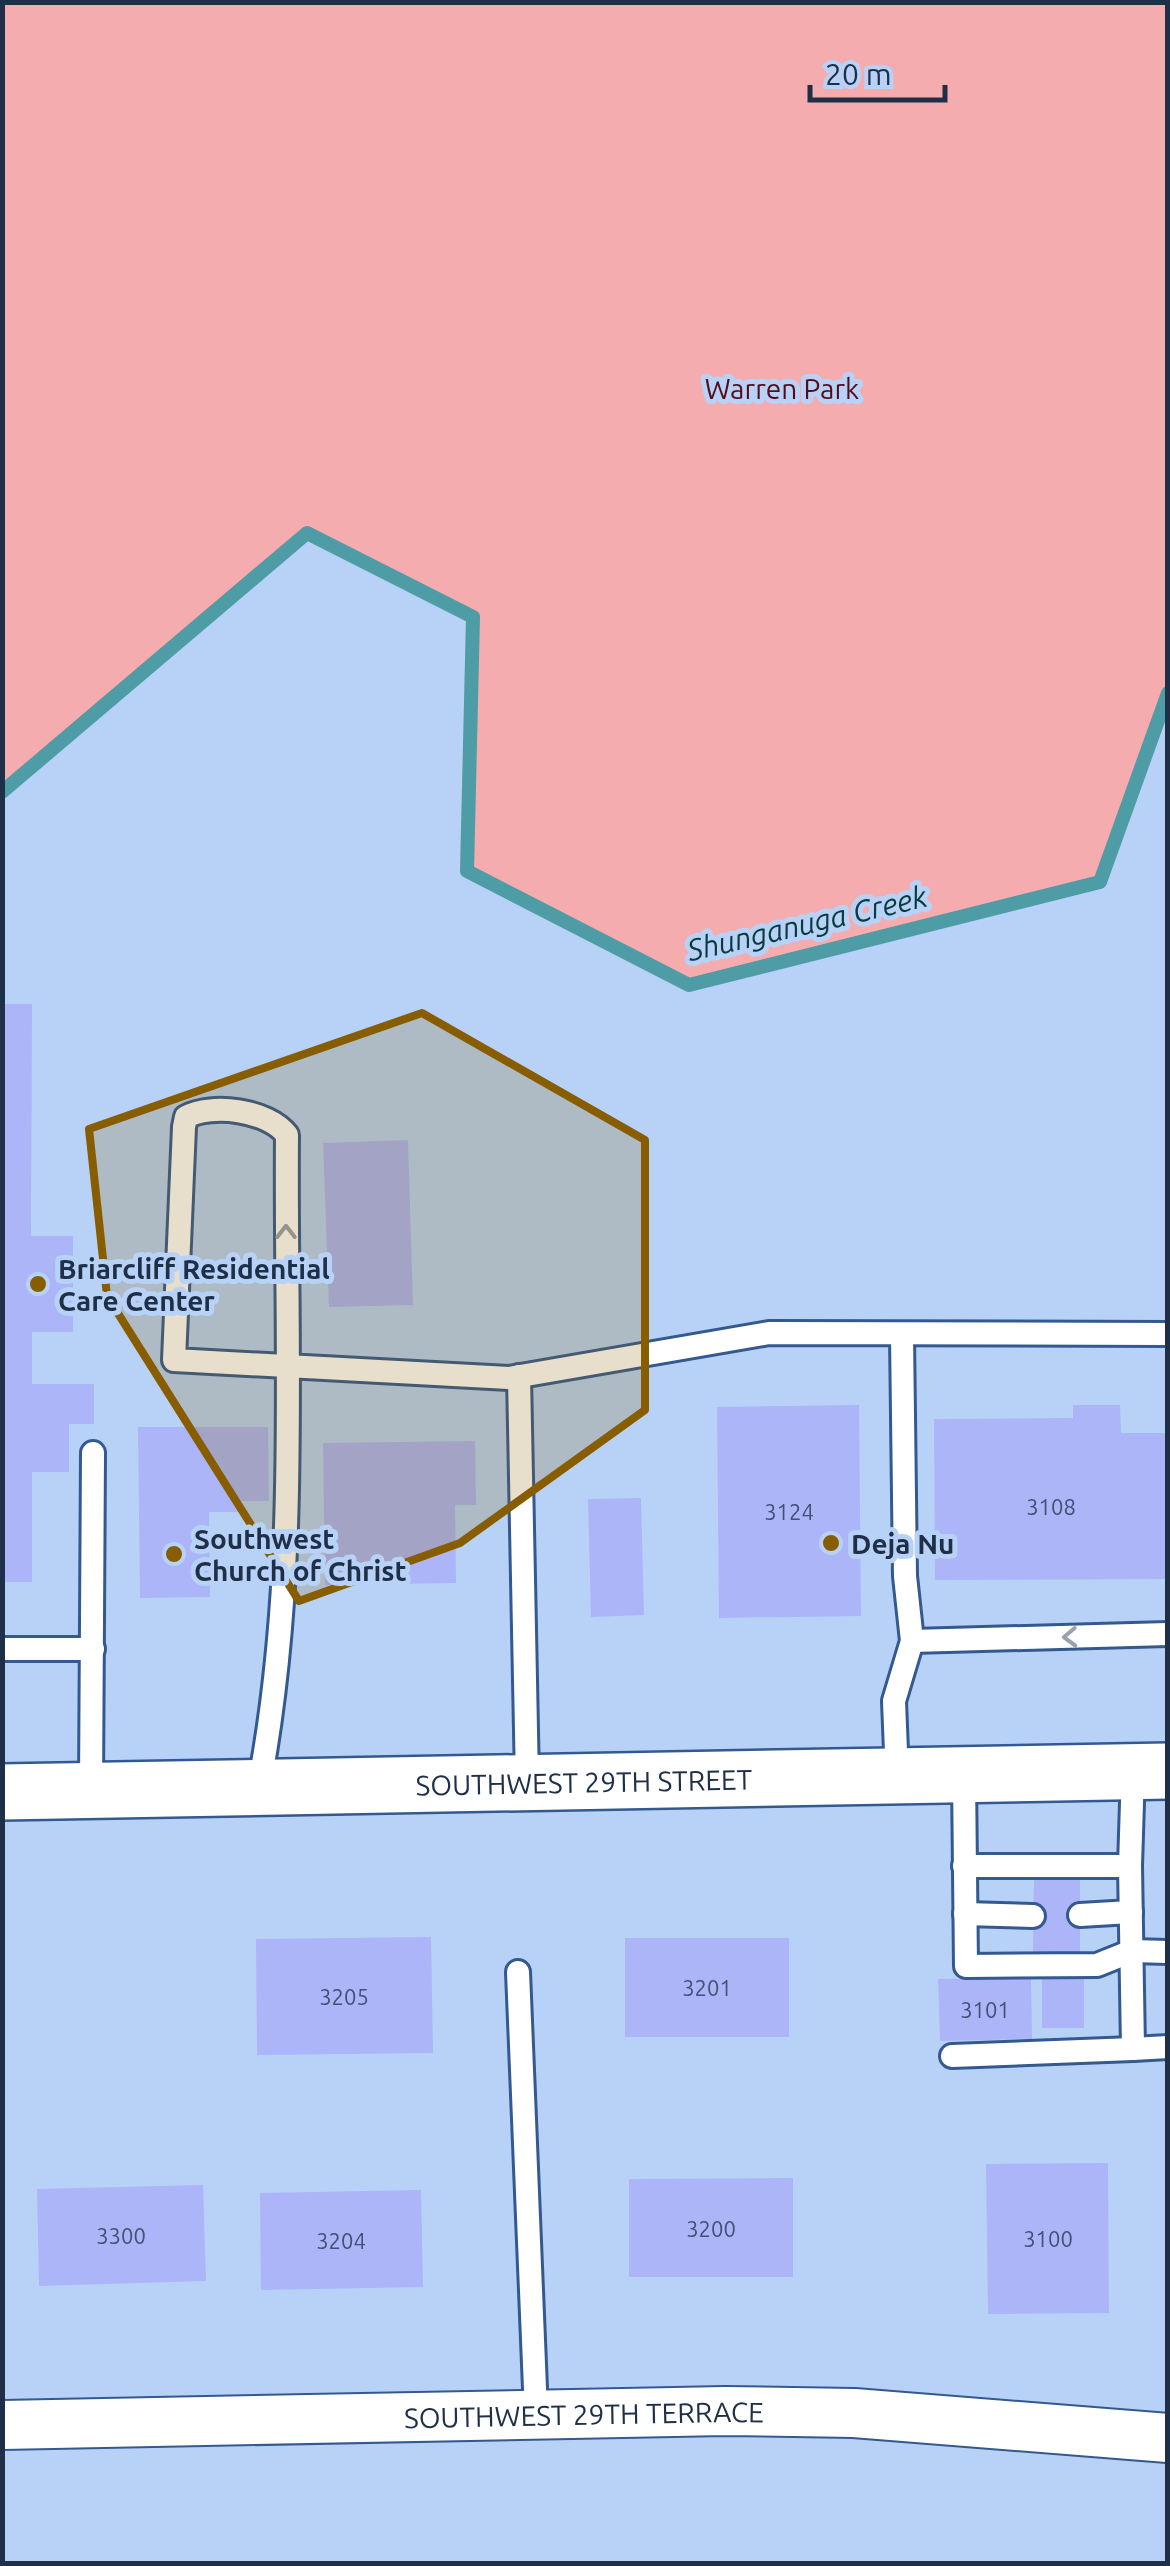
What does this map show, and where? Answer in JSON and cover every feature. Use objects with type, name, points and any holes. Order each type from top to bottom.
[{"type":"main road","name":"SOUTHWEST 29TH STREET","points":[[2,1792],[1150,1771]]},
{"type":"street","name":"SOUTHWEST 29TH TERRACE","points":[[2,2425],[536,2413],[854,2413],[1168,2438]]},
{"type":"lane","points":[[259,1786],[274,1708],[286,1599],[287,1365],[288,1134],[270,1120],[208,1108],[186,1117],[174,1360],[287,1365],[519,1376],[768,1333],[1168,1334]]},
{"type":"lane","points":[[896,1776],[894,1701],[912,1640],[905,1576],[902,1335]]},
{"type":"lane","points":[[519,1376],[527,1781]]},
{"type":"lane","points":[[91,1788],[93,1453]]},
{"type":"lane","points":[[912,1640],[1168,1634]]},
{"type":"lane","points":[[2,1649],[93,1649]]},
{"type":"lane","points":[[1132,2049],[1130,1866],[1150,1771]]},
{"type":"lane","points":[[964,1777],[966,1966],[1097,1964],[1132,1951],[1168,1952]]},
{"type":"lane","points":[[964,1866],[1130,1866]]},
{"type":"lane","points":[[1080,1915],[1131,1912]]},
{"type":"lane","points":[[965,1914],[1034,1916]]},
{"type":"lane","points":[[518,1972],[536,2413]]},
{"type":"lane","points":[[952,2056],[1168,2047]]},
{"type":"highlighted area","points":[[422,1013],[645,1140],[645,1410],[460,1543],[299,1601],[107,1296],[89,1129]]},
{"type":"green space","name":"Warren Park","points":[[3,2],[1167,3],[1167,693],[1100,882],[689,985],[467,871],[473,618],[307,533],[3,792]]},
{"type":"building","points":[[2,1004],[32,1004],[31,1236],[73,1236],[73,1332],[32,1332],[32,1384],[94,1384],[94,1424],[69,1424],[69,1472],[32,1472],[32,1582],[2,1582]]},
{"type":"building","points":[[408,1140],[413,1305],[329,1307],[323,1143]]},
{"type":"building","points":[[859,1405],[861,1616],[719,1618],[717,1407]]},
{"type":"building","points":[[1073,1405],[1120,1405],[1121,1433],[1168,1433],[1168,1579],[935,1580],[934,1419],[1073,1418]]},
{"type":"building","name":"Southwest Church of Christ","points":[[138,1427],[268,1427],[269,1501],[241,1501],[241,1512],[209,1512],[210,1597],[140,1598]]},
{"type":"building","points":[[475,1441],[476,1505],[455,1505],[456,1583],[325,1585],[323,1443]]},
{"type":"building","points":[[641,1498],[644,1615],[591,1617],[588,1499]]},
{"type":"building","points":[[1034,1876],[1080,1877],[1080,1955],[1033,1955]]},
{"type":"building","points":[[431,1937],[433,2053],[257,2055],[256,1939]]},
{"type":"building","points":[[625,1938],[789,1938],[789,2037],[625,2037]]},
{"type":"building","points":[[1042,1976],[1084,1976],[1084,2028],[1042,2028]]},
{"type":"building","points":[[1031,1978],[1032,2039],[940,2041],[938,1979]]},
{"type":"building","points":[[1108,2163],[1109,2313],[988,2314],[986,2164]]},
{"type":"building","points":[[793,2178],[793,2277],[629,2277],[629,2179]]},
{"type":"building","points":[[203,2185],[206,2281],[39,2286],[37,2189]]},
{"type":"building","points":[[421,2190],[423,2287],[261,2290],[260,2193]]},
{"type":"waterway","name":"Shunganuga Creek","points":[[2,792],[307,533],[473,617],[467,871],[689,985],[1100,882],[1168,693]]},
{"type":"place","name":"Briarcliff Residential Care Center","points":[[38,1284]]},
{"type":"place","name":"Deja Nu","points":[[831,1543]]},
{"type":"place","name":"Southwest Church of Christ","points":[[174,1554]]}]
